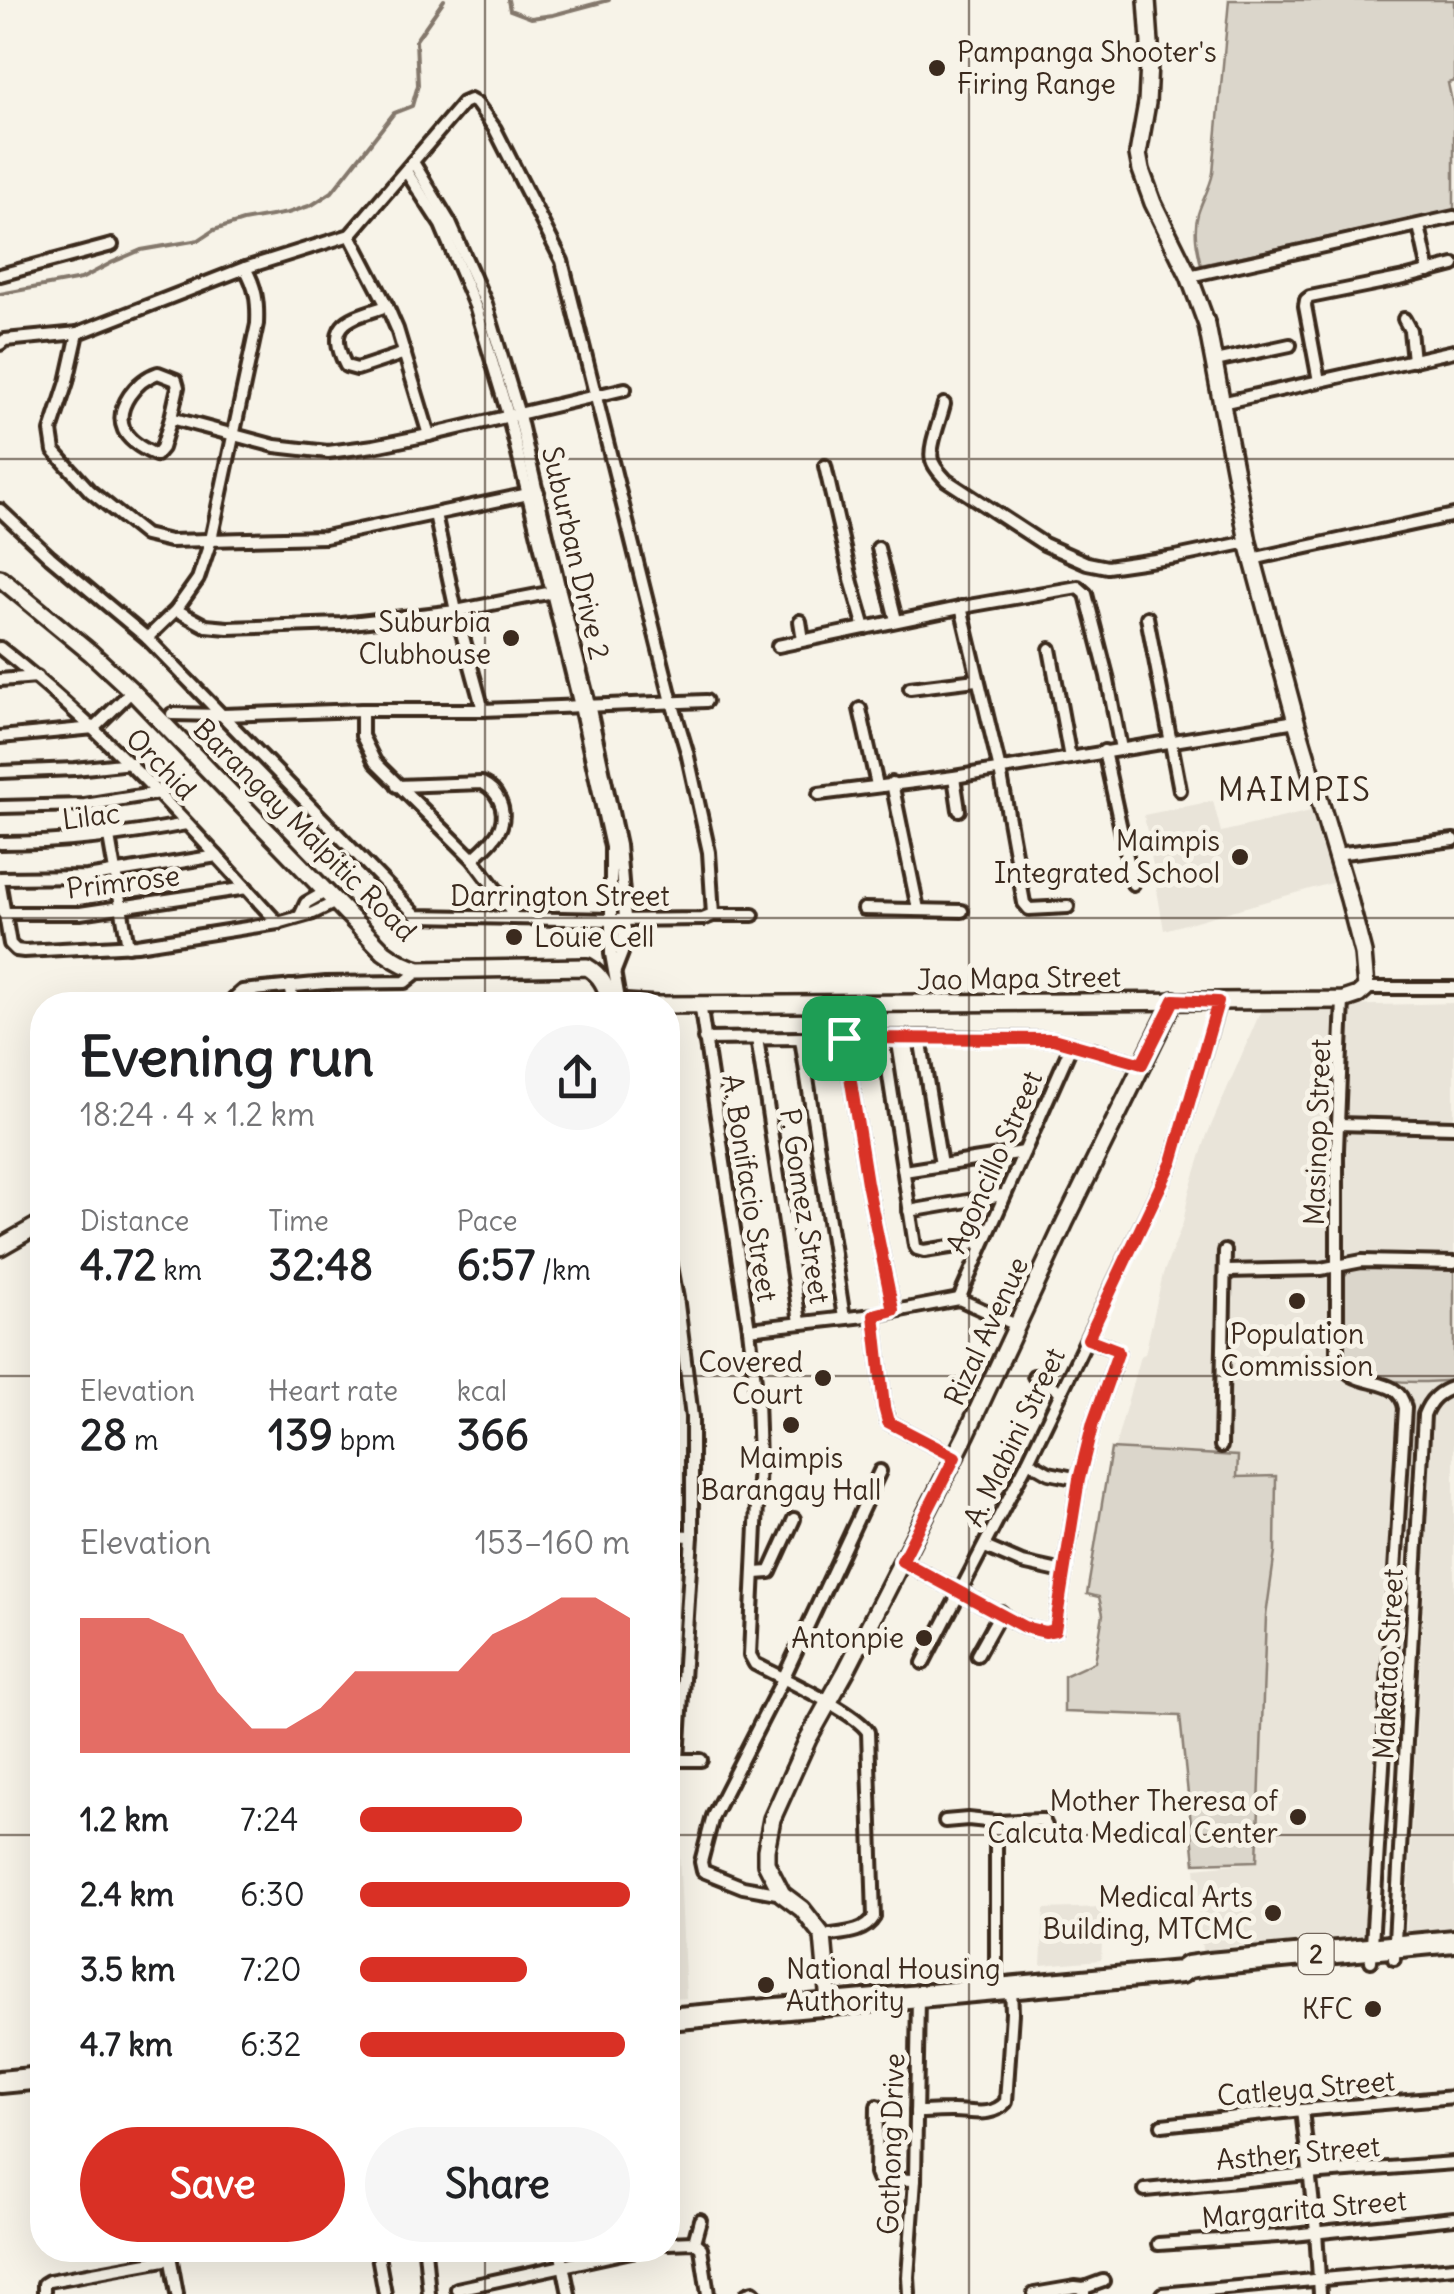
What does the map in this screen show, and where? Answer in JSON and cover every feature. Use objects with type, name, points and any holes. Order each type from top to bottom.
[{"type":"highway","name":"2","points":[[1394,1953],[1454,1941]]},
{"type":"highway","name":"2","points":[[680,2018],[1180,1972],[1188,1967],[1394,1953],[1454,1954]]},
{"type":"highway","points":[[0,2082],[30,2079]]},
{"type":"street","points":[[1147,0],[1150,43],[1147,103],[1138,154],[1141,170],[1207,325],[1250,551],[1363,953],[1366,988],[1454,988]]},
{"type":"street","points":[[0,344],[5,340],[78,333],[245,268],[350,235],[462,103],[470,100],[478,104],[495,129],[562,261],[687,752],[709,852],[708,917]]},
{"type":"street","name":"Suburban Drive 2","points":[[410,167],[441,225],[476,308],[514,416],[585,705],[619,919],[611,954],[612,992]]},
{"type":"street","points":[[1189,276],[1454,216]]},
{"type":"street","points":[[1419,226],[1430,272]]},
{"type":"street","points":[[350,235],[388,306],[428,435]]},
{"type":"street","points":[[0,275],[112,244]]},
{"type":"street","points":[[1318,381],[1306,300],[1310,296],[1454,265]]},
{"type":"street","points":[[147,638],[176,610],[198,580],[212,540],[256,324],[257,298],[245,268]]},
{"type":"street","points":[[388,306],[342,324],[337,345],[341,358],[346,366],[357,369],[405,353]]},
{"type":"street","points":[[1404,320],[1413,360]]},
{"type":"street","points":[[78,333],[51,431],[54,451],[90,491],[145,535],[170,541],[325,537],[532,492]]},
{"type":"street","points":[[1215,361],[1290,345]]},
{"type":"street","points":[[1221,403],[1454,351]]},
{"type":"street","points":[[158,372],[176,380],[178,387],[170,418],[162,448],[156,455],[126,435],[122,425],[131,392],[158,372]]},
{"type":"street","points":[[170,418],[275,446],[328,452],[428,435],[625,389]]},
{"type":"street","points":[[944,404],[930,456],[946,480],[1044,544],[1107,568],[1250,551],[1454,516]]},
{"type":"street","points":[[826,466],[865,628]]},
{"type":"street","points":[[0,510],[147,638],[223,715]]},
{"type":"street","points":[[435,514],[456,611],[484,710]]},
{"type":"street","points":[[878,548],[896,620]]},
{"type":"street","name":"Barangay Malpitic Road","points":[[0,578],[132,691],[384,952],[409,968],[420,970],[587,967],[597,972],[609,992]]},
{"type":"street","points":[[778,646],[1073,586],[1084,590],[1121,748]]},
{"type":"street","points":[[176,610],[206,626],[228,628],[342,624],[456,611],[556,592]]},
{"type":"street","points":[[960,607],[1000,770],[1024,903],[1030,909],[1068,907]]},
{"type":"street","points":[[1147,617],[1180,790]]},
{"type":"street","points":[[800,621],[803,640]]},
{"type":"street","name":"Orchid","points":[[0,648],[131,763],[278,922]]},
{"type":"street","points":[[1050,649],[1070,758]]},
{"type":"street","points":[[0,680],[37,677]]},
{"type":"street","points":[[910,688],[976,680]]},
{"type":"street","points":[[0,736],[94,728],[132,691]]},
{"type":"street","points":[[172,714],[484,710],[706,701]]},
{"type":"street","points":[[860,709],[877,785]]},
{"type":"street","points":[[362,710],[362,736],[375,762],[473,860],[514,918]]},
{"type":"street","name":"Darrington Street","points":[[223,715],[417,916],[619,919],[753,915]]},
{"type":"street","points":[[819,794],[1000,770],[1296,721]]},
{"type":"street","points":[[1104,751],[1133,884]]},
{"type":"street","points":[[0,772],[131,763]]},
{"type":"street","points":[[954,777],[959,810]]},
{"type":"street","points":[[397,786],[482,783],[492,788],[499,798],[502,823],[473,860]]},
{"type":"street","points":[[892,784],[918,909]]},
{"type":"street","points":[[0,807],[86,805],[158,794]]},
{"type":"street","name":"Lilac","points":[[0,843],[52,843],[186,824]]},
{"type":"street","points":[[109,837],[128,946]]},
{"type":"street","points":[[1335,854],[1454,840]]},
{"type":"street","points":[[0,878],[87,877],[217,856]]},
{"type":"street","points":[[0,886],[10,944],[16,950],[128,946],[278,922],[300,916],[306,904],[315,905],[332,896]]},
{"type":"street","name":"Primrose","points":[[3,913],[80,913],[247,888]]},
{"type":"street","points":[[864,910],[962,911]]},
{"type":"street","points":[[241,992],[290,986],[406,982],[420,970]]},
{"type":"street","points":[[290,986],[291,992]]},
{"type":"street","name":"Jao Mapa Street","points":[[680,1004],[1344,1000],[1366,988]]},
{"type":"street","name":"Rizal Avenue","points":[[823,1936],[802,1909],[782,1894],[766,1863],[772,1819],[808,1739],[955,1457],[1174,1000]]},
{"type":"street","name":"Masinop Street","points":[[1344,1000],[1338,1124],[1336,1345],[1340,1364],[1352,1376],[1401,1394]]},
{"type":"street","name":"A. Mabini Street","points":[[923,1662],[1028,1461],[1172,1162],[1218,1002]]},
{"type":"street","name":"A. Bonifacio Street","points":[[700,1004],[750,1329],[757,1399],[759,1461],[750,1655],[755,1664],[828,1702],[863,1724],[868,1732],[874,1917],[862,1929],[823,1936]]},
{"type":"street","points":[[883,1037],[913,1241],[920,1251],[983,1242]]},
{"type":"street","points":[[920,1037],[940,1166]]},
{"type":"street","points":[[704,1038],[1053,1039],[1142,1064]]},
{"type":"street","name":"P. Gomez Street","points":[[757,1038],[800,1322]]},
{"type":"street","points":[[844,1038],[867,1183],[893,1310]]},
{"type":"street","points":[[801,1039],[844,1318]]},
{"type":"street","name":"Agoncillo Street","points":[[958,1299],[1072,1044]]},
{"type":"street","points":[[1338,1124],[1454,1127]]},
{"type":"street","points":[[904,1171],[1024,1152]]},
{"type":"street","points":[[909,1211],[1004,1194]]},
{"type":"street","points":[[0,1247],[30,1230]]},
{"type":"street","points":[[1221,1446],[1225,1251]]},
{"type":"street","points":[[1226,1272],[1321,1270],[1362,1261],[1454,1263]]},
{"type":"street","points":[[750,1329],[874,1315],[958,1299],[1016,1325]]},
{"type":"street","points":[[874,1315],[888,1422],[955,1457]]},
{"type":"street","points":[[902,1561],[1024,1627],[1055,1630],[1079,1479],[1093,1423],[1118,1353],[1088,1339]]},
{"type":"street","points":[[680,1345],[692,1416],[692,1536],[680,1677]]},
{"type":"street","points":[[1034,1376],[1062,1392]]},
{"type":"street","name":"Makatao Street","points":[[1394,1953],[1424,1415],[1436,1395],[1454,1387]]},
{"type":"street","name":"Makatao Street","points":[[1371,1955],[1405,1408],[1401,1394]]},
{"type":"street","points":[[1028,1461],[1049,1473],[1079,1479]]},
{"type":"street","points":[[782,1894],[742,1886],[701,1867],[713,1816],[783,1679],[880,1471]]},
{"type":"street","points":[[755,1573],[770,1572],[794,1519]]},
{"type":"street","points":[[680,1536],[692,1536]]},
{"type":"street","points":[[985,1547],[1022,1563],[1064,1572]]},
{"type":"street","points":[[978,1654],[1001,1612]]},
{"type":"street","points":[[1384,1758],[1406,1759]]},
{"type":"street","points":[[680,1760],[701,1760]]},
{"type":"street","points":[[945,1822],[1043,1820],[1046,1826]]},
{"type":"street","points":[[916,2112],[984,2113],[1006,2102],[1012,2013],[1004,1988],[996,1822]]},
{"type":"street","points":[[823,1936],[829,2003]]},
{"type":"street","name":"Gothong Drive","points":[[909,2294],[916,2180],[918,1996]]},
{"type":"street","name":"Catleya Street","points":[[1162,2125],[1454,2098]]},
{"type":"street","points":[[877,2106],[878,2179],[916,2180]]},
{"type":"street","points":[[1302,2110],[1320,2294]]},
{"type":"street","name":"Asther Street","points":[[1145,2190],[1454,2163]]},
{"type":"street","name":"Margarita Street","points":[[1158,2244],[1454,2218]]},
{"type":"street","points":[[694,2242],[700,2220]]},
{"type":"street","points":[[680,2243],[694,2242],[701,2248],[708,2294]]},
{"type":"street","points":[[44,2294],[44,2284],[49,2281],[133,2262]]},
{"type":"street","points":[[171,2262],[177,2294]]},
{"type":"street","points":[[379,2262],[385,2294]]},
{"type":"street","points":[[426,2262],[430,2294]]},
{"type":"street","points":[[457,2289],[574,2262]]},
{"type":"street","points":[[564,2264],[569,2294]]},
{"type":"street","points":[[1162,2294],[1454,2267]]},
{"type":"street","points":[[1034,2294],[1075,2287],[1084,2291],[1102,2281]]},
{"type":"street","points":[[747,2294],[755,2294]]},
{"type":"shaded area","points":[[1229,0],[1454,0],[1454,81],[1448,83],[1454,111],[1454,210],[1201,265],[1196,227],[1213,173]]},
{"type":"shaded area","name":"Maimpis Integrated School","points":[[1213,801],[1221,832],[1315,810],[1335,882],[1164,930],[1144,815]]},
{"type":"shaded area","points":[[1454,1003],[1454,1930],[1406,1932],[1427,1537],[1392,1531],[1368,1935],[1253,1950],[1253,1943],[1202,1951],[1195,1868],[1257,1862],[1266,1616],[1275,1552],[1275,1476],[1236,1477],[1238,1456],[1111,1448],[1115,1447],[1140,1356],[1145,1354],[1163,1274],[1183,1223],[1207,1135],[1262,1008]]},
{"type":"shaded area","points":[[1367,1264],[1454,1269],[1454,1380],[1389,1380],[1357,1371],[1346,1362],[1339,1333],[1343,1279],[1353,1268]]},
{"type":"shaded area","points":[[1111,1449],[1238,1456],[1237,1477],[1276,1476],[1275,1552],[1266,1616],[1257,1861],[1195,1863],[1180,1716],[1064,1712],[1064,1676],[1095,1662],[1103,1614],[1099,1597],[1087,1594]]},
{"type":"shaded area","points":[[680,1872],[686,1998],[680,1998]]},
{"type":"shaded area","points":[[1104,1907],[1101,1960],[1041,1965],[1044,1909]]},
{"type":"waterway","points":[[0,294],[81,279],[141,250],[199,240],[214,230],[243,221],[288,213],[312,205],[332,192],[394,113],[412,106],[418,85],[416,40],[444,0]]},
{"type":"waterway","points":[[508,0],[510,10],[531,18],[609,0]]},
{"type":"place","name":"Pampanga Shooter's Firing Range","points":[[937,68]]},
{"type":"place","name":"Suburbia Clubhouse","points":[[511,638]]},
{"type":"place","name":"Maimpis Integrated School","points":[[1240,857]]},
{"type":"place","name":"Louie Cell","points":[[514,937]]},
{"type":"place","name":"Population Commission","points":[[1297,1301]]},
{"type":"place","name":"Covered Court","points":[[823,1378]]},
{"type":"place","name":"Maimpis Barangay Hall","points":[[791,1425]]},
{"type":"place","name":"Antonpie","points":[[924,1638]]},
{"type":"place","name":"Mother Theresa of Calcuta Medical Center","points":[[1298,1817]]},
{"type":"place","name":"Medical Arts Building, MTCMC","points":[[1273,1913]]},
{"type":"place","name":"National Housing Authority","points":[[766,1985]]},
{"type":"place","name":"KFC","points":[[1373,2009]]},
{"type":"district","name":"MAIMPIS","points":[[1295,790]]},
{"type":"route","points":[[1174,1000],[1218,1002],[1172,1162],[1088,1339],[1118,1353],[1093,1423],[1079,1479],[1055,1630],[1024,1627],[902,1561],[955,1457],[888,1422],[884,1407],[874,1315],[893,1310],[867,1183],[844,1038],[1053,1039],[1142,1064],[1174,1000]]}]
